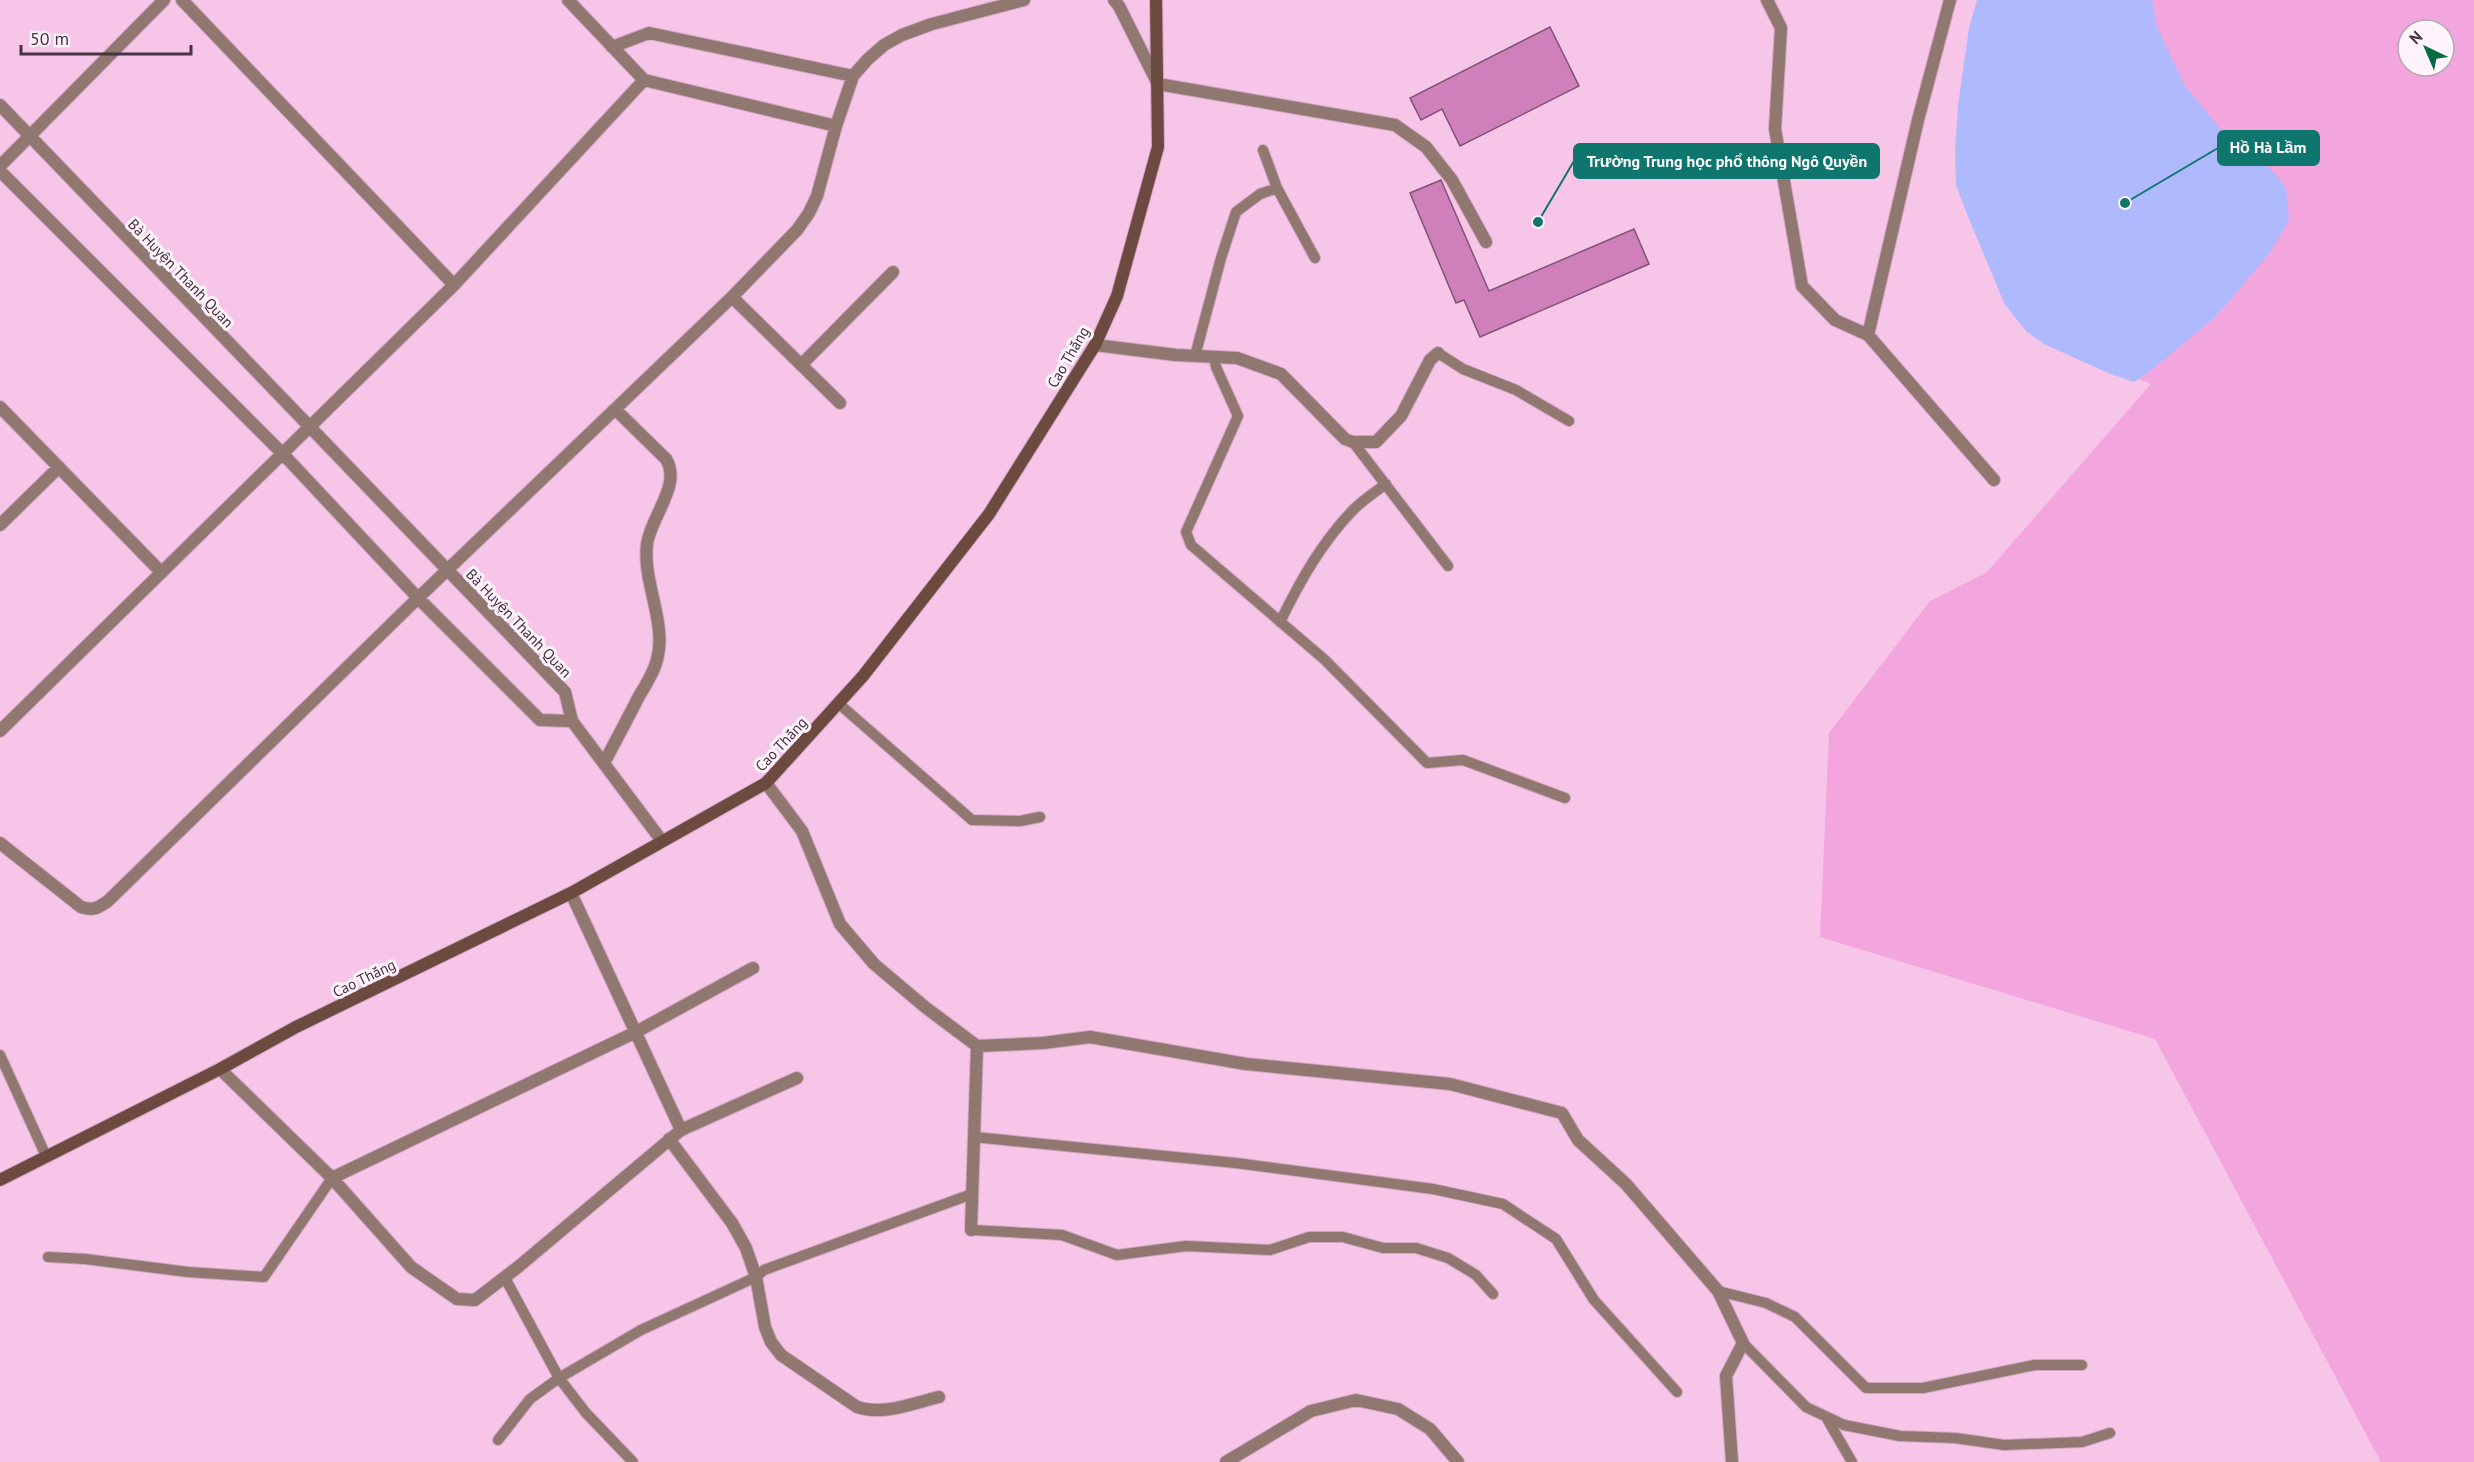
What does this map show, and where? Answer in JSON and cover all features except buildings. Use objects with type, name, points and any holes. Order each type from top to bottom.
[{"type":"main road","name":"Cao Thắng","points":[[0,1180],[296,1028],[571,893],[766,783],[864,676],[988,514],[1095,345],[1117,296],[1158,147],[1156,0]]},
{"type":"street","points":[[0,166],[164,0]]},
{"type":"street","points":[[182,0],[454,285]]},
{"type":"street","points":[[568,0],[644,80],[836,126]]},
{"type":"street","points":[[0,843],[81,907],[89,910],[108,902],[418,598],[732,297],[797,230],[817,196],[836,126],[853,76],[867,60],[884,45],[902,35],[932,24],[1024,0]]},
{"type":"street","points":[[1114,0],[1158,84],[1395,125],[1426,147],[1452,180],[1486,242]]},
{"type":"street","points":[[1767,0],[1781,28],[1775,129],[1802,286],[1835,320],[1868,335],[1994,480]]},
{"type":"street","points":[[1868,335],[1918,120],[1950,0]]},
{"type":"street","points":[[612,47],[650,33],[853,76]]},
{"type":"street","points":[[0,731],[454,285],[644,80]]},
{"type":"street","name":"Bà Huyện Thanh Quan","points":[[0,105],[565,692],[572,721]]},
{"type":"street","points":[[0,171],[282,453],[418,598],[540,720],[572,721],[662,841]]},
{"type":"street","points":[[801,365],[893,272]]},
{"type":"street","points":[[732,297],[840,403]]},
{"type":"street","points":[[1095,345],[1195,356],[1237,358],[1281,374],[1345,439],[1376,442],[1401,416],[1430,360],[1438,352]]},
{"type":"street","points":[[0,407],[160,572]]},
{"type":"street","points":[[604,763],[656,666],[660,643],[659,623],[647,562],[647,544],[651,527],[672,479],[671,467],[666,459],[616,410]]},
{"type":"street","points":[[0,525],[59,467]]},
{"type":"street","points":[[766,783],[802,831],[840,924],[874,964],[925,1007],[977,1046],[1043,1043],[1090,1037],[1246,1064],[1450,1084],[1562,1113],[1578,1140],[1634,1192],[1718,1291],[1743,1343],[1726,1376],[1732,1462]]},
{"type":"street","points":[[571,893],[681,1130]]},
{"type":"street","points":[[332,1178],[636,1032],[753,968]]},
{"type":"street","points":[[971,1230],[977,1046]]},
{"type":"street","points":[[220,1069],[332,1178],[411,1267],[457,1299],[475,1300],[505,1278],[681,1130],[797,1078]]},
{"type":"street","points":[[669,1139],[732,1223],[746,1248],[756,1277],[765,1327],[771,1342],[781,1355],[857,1407],[878,1411],[939,1396]]},
{"type":"street","points":[[1226,1462],[1311,1411],[1356,1400],[1398,1409],[1430,1429],[1458,1462]]},
{"type":"lane","points":[[1263,150],[1277,188],[1315,258]]},
{"type":"lane","points":[[1195,356],[1221,258],[1236,212],[1260,194],[1277,188]]},
{"type":"lane","points":[[1438,352],[1463,369],[1516,390],[1569,421]]},
{"type":"lane","points":[[1214,357],[1216,367],[1238,416],[1186,532],[1191,544],[1325,660],[1427,764],[1463,760],[1565,798]]},
{"type":"lane","points":[[1353,441],[1448,566]]},
{"type":"lane","points":[[1280,622],[1300,580],[1330,537],[1354,509],[1386,484]]},
{"type":"lane","points":[[838,703],[972,820],[1020,821],[1040,817]]},
{"type":"lane","points":[[0,1055],[46,1156]]},
{"type":"lane","points":[[974,1137],[1236,1163],[1433,1189],[1503,1204],[1556,1239],[1594,1300],[1677,1392]]},
{"type":"lane","points":[[48,1257],[85,1259],[188,1272],[264,1277],[332,1178]]},
{"type":"lane","points":[[498,1440],[530,1399],[559,1378],[641,1330],[756,1277],[764,1270],[972,1194]]},
{"type":"lane","points":[[971,1230],[1062,1235],[1117,1255],[1186,1246],[1270,1250],[1309,1237],[1343,1238],[1383,1248],[1416,1248],[1448,1258],[1476,1275],[1493,1294]]},
{"type":"lane","points":[[505,1278],[559,1378],[586,1413],[633,1462]]},
{"type":"lane","points":[[1718,1291],[1766,1303],[1795,1317],[1866,1388],[1923,1388],[2035,1365],[2082,1365]]},
{"type":"lane","points":[[1743,1343],[1806,1407],[1844,1425],[1900,1436],[1955,1438],[2004,1445],[2082,1442],[2110,1433]]},
{"type":"lane","points":[[1826,1417],[1852,1462]]},
{"type":"shaded area","points":[[1984,0],[2474,0],[2474,1462],[2381,1462],[2155,1039],[1820,937],[1829,733],[1930,601],[1987,572],[2151,384],[2047,339]]},
{"type":"water","points":[[1977,0],[2152,0],[2157,27],[2185,86],[2228,138],[2259,156],[2286,187],[2289,220],[2269,254],[2216,316],[2134,382],[2108,373],[2044,344],[2027,332],[2005,305],[1969,219],[1956,185],[1955,149],[1958,105],[1969,28]]},
{"type":"place","name":"Hồ Hà Lầm","points":[[2125,203]]},
{"type":"place","name":"Trường Trung học phổ thông Ngô Quyền","points":[[1538,222]]}]
